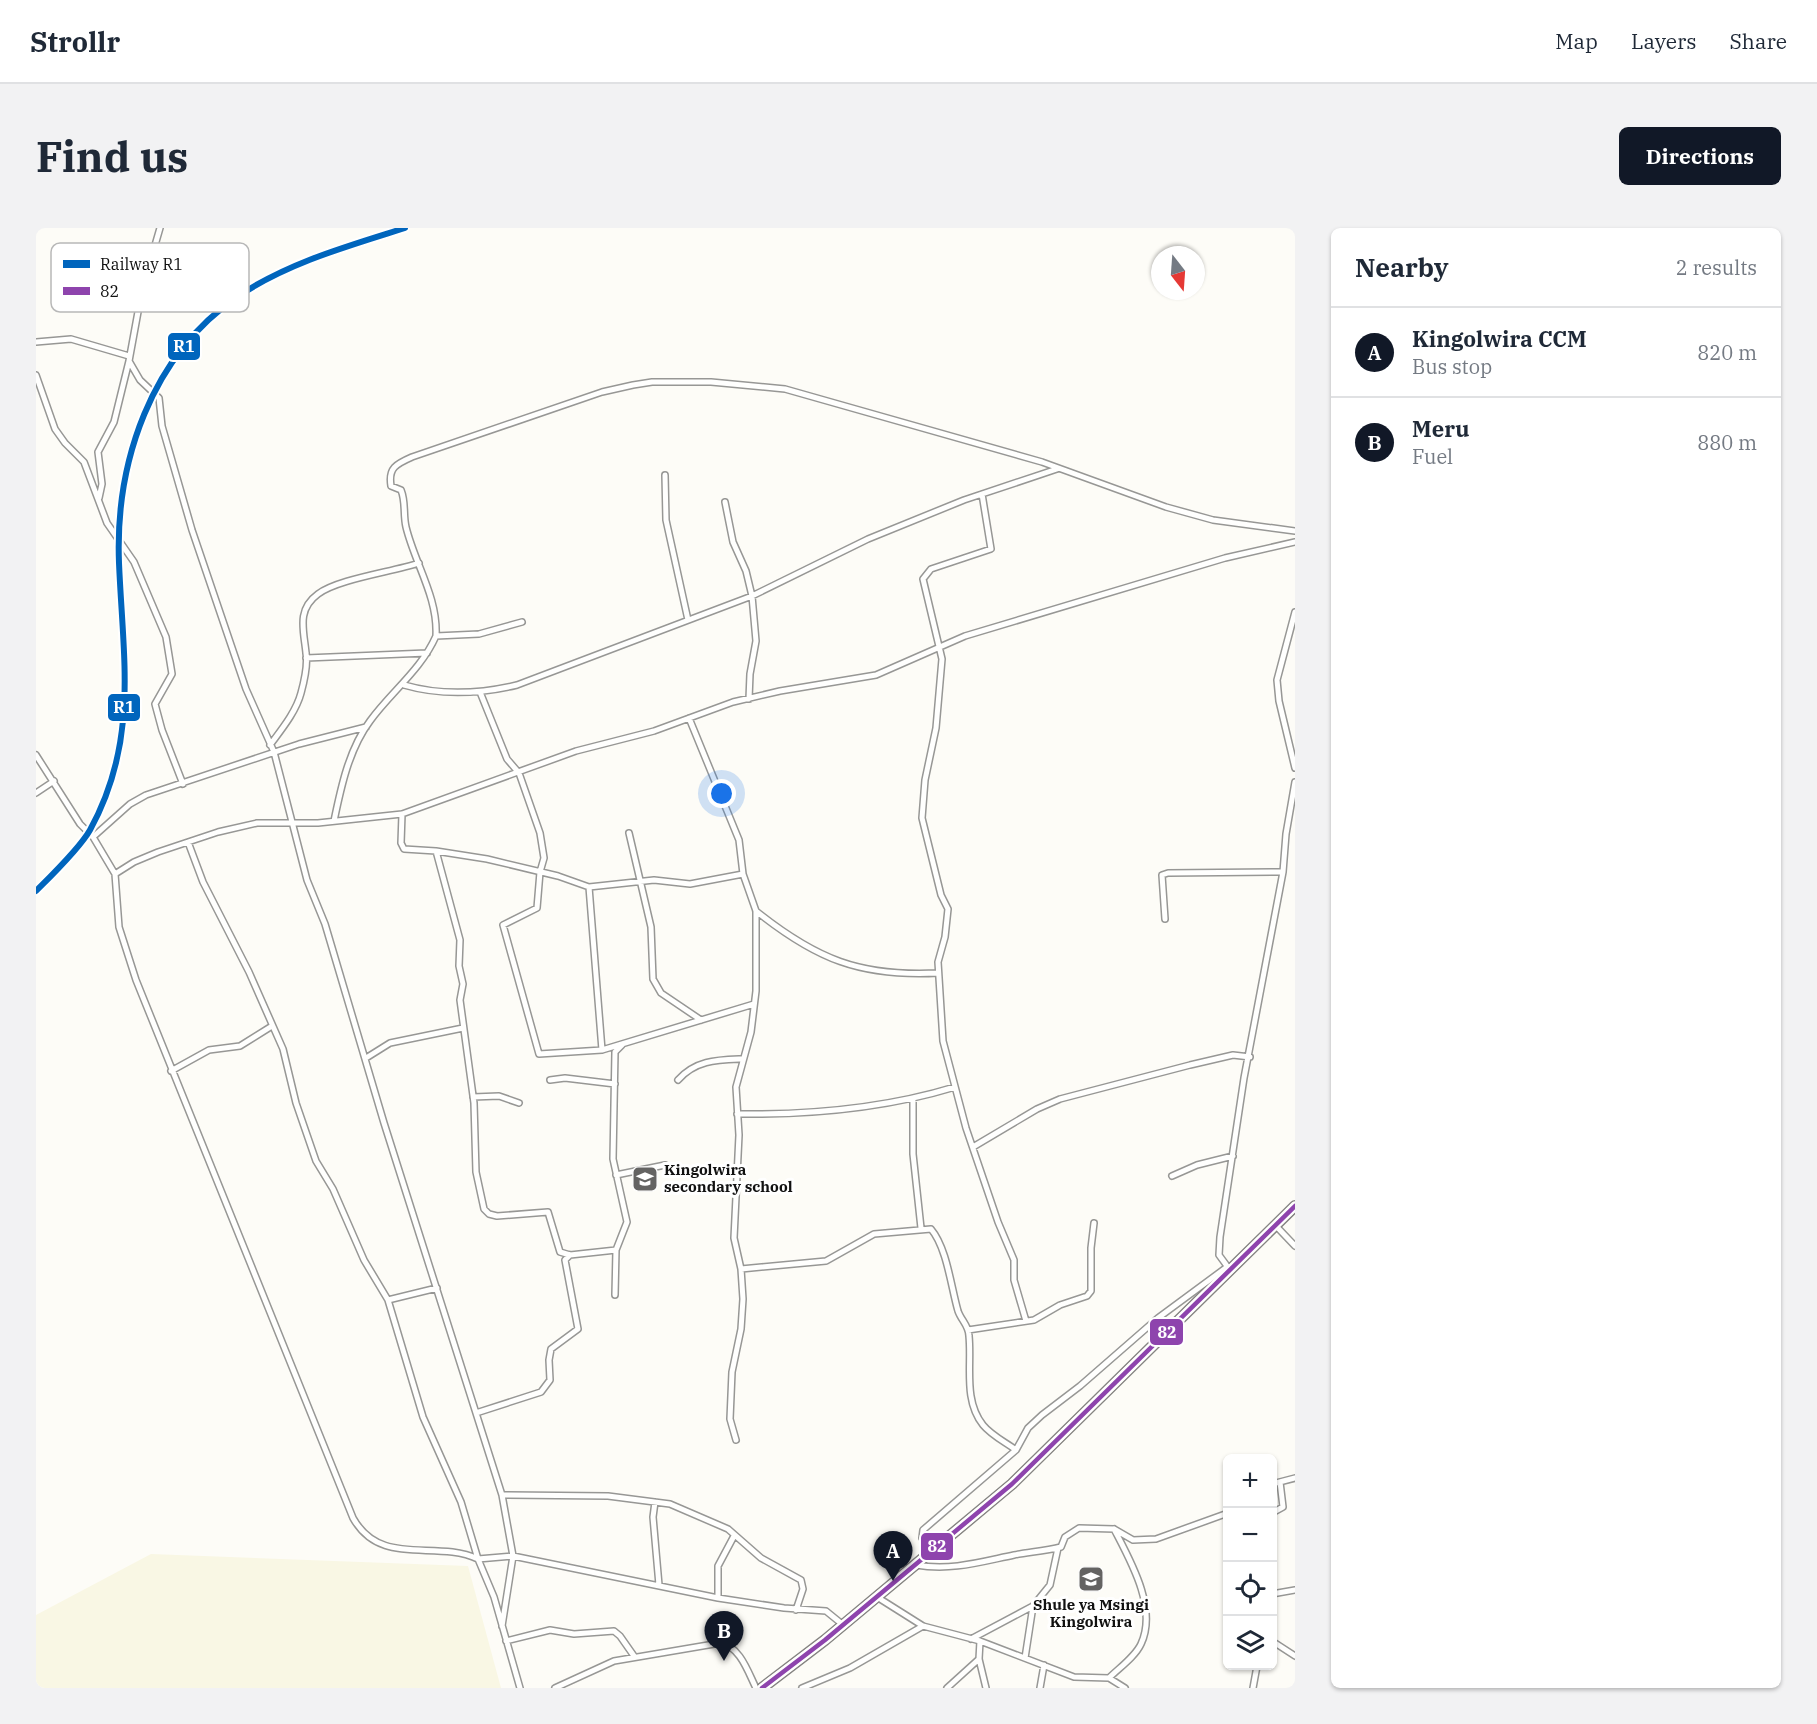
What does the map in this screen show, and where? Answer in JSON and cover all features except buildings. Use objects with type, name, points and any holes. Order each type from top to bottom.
[{"type":"highway","points":[[762,1688],[877,1597],[1012,1484],[1228,1268],[1295,1206]]},
{"type":"street","points":[[156,243],[160,228]]},
{"type":"street","points":[[99,498],[102,484],[98,452],[114,422],[138,312]]},
{"type":"street","points":[[36,342],[71,339],[129,359],[140,380],[159,398],[162,426],[192,530],[246,689],[274,752],[307,880],[325,924],[502,1495],[513,1556],[502,1626]]},
{"type":"street","points":[[36,375],[56,429],[65,443],[84,462],[99,498],[106,523],[134,562],[166,637],[172,674],[158,695],[156,713],[183,784]]},
{"type":"street","points":[[334,821],[348,766],[366,727],[404,685],[436,636],[431,594],[405,525],[404,499],[401,490],[391,486],[389,474],[392,467],[412,457],[602,392],[652,382],[742,383],[785,389],[1059,468],[1166,507],[1213,520],[1295,531]]},
{"type":"street","points":[[404,685],[425,691],[480,692],[517,685],[752,596],[868,539],[982,494],[1059,468]]},
{"type":"street","points":[[665,475],[666,520],[688,620]]},
{"type":"street","points":[[982,494],[991,549],[931,569],[923,579],[940,646],[940,696],[925,780],[922,818],[941,895],[948,909],[938,973],[943,1041],[973,1147],[1014,1260],[1014,1280],[1026,1321]]},
{"type":"street","points":[[725,502],[733,542],[746,571],[752,596],[756,641],[750,674],[749,699]]},
{"type":"street","points":[[115,874],[134,862],[188,842],[257,823],[334,821],[402,814],[576,751],[654,731],[749,699],[876,675],[940,646],[1056,608],[1225,558],[1295,542]]},
{"type":"street","points":[[270,745],[297,702],[306,658],[302,625],[305,609],[317,594],[334,586],[419,563]]},
{"type":"street","points":[[1295,612],[1277,680],[1279,701],[1293,750],[1295,768]]},
{"type":"street","points":[[436,636],[479,634],[522,622]]},
{"type":"street","points":[[306,658],[427,652]]},
{"type":"street","points":[[480,692],[507,759],[519,773],[544,847],[537,908],[503,925],[540,1055],[603,1050],[701,1020],[740,1011],[754,1004]]},
{"type":"street","points":[[689,718],[739,840],[744,874],[756,911],[758,977],[751,1032],[736,1087],[739,1135],[733,1208],[734,1238],[741,1269],[741,1329],[732,1372],[730,1419],[736,1440]]},
{"type":"street","points":[[93,837],[130,804],[146,795],[274,752],[366,727]]},
{"type":"street","points":[[36,755],[80,824],[93,837],[115,874],[119,927],[171,1071],[355,1523],[367,1538],[380,1546],[463,1554],[478,1559],[513,1556],[718,1598],[796,1610],[826,1611],[842,1624]]},
{"type":"street","points":[[36,793],[54,781]]},
{"type":"street","points":[[930,1551],[922,1538],[923,1530],[1016,1450],[1028,1428],[1158,1318],[1228,1268],[1218,1250],[1283,872],[1286,834],[1295,782]]},
{"type":"street","points":[[402,814],[401,843],[404,849],[436,850],[540,872],[590,887],[654,880],[690,884],[744,874]]},
{"type":"street","points":[[629,833],[651,927],[653,979],[661,993],[701,1020]]},
{"type":"street","points":[[188,842],[203,882],[249,972],[283,1049],[296,1103],[316,1161],[333,1189],[364,1260],[388,1300],[423,1417],[461,1502],[478,1559],[494,1597],[520,1688]]},
{"type":"street","points":[[436,850],[460,940],[463,1028],[473,1097],[476,1172],[484,1209],[489,1215],[497,1216],[548,1212],[560,1252],[570,1255],[615,1250]]},
{"type":"street","points":[[1165,919],[1162,875],[1168,873],[1283,872]]},
{"type":"street","points":[[590,887],[603,1050]]},
{"type":"street","points":[[756,911],[780,930],[834,961],[873,970],[938,973]]},
{"type":"street","points":[[171,1071],[209,1050],[240,1046],[256,1039],[272,1026]]},
{"type":"street","points":[[366,1058],[390,1043],[463,1028]]},
{"type":"street","points":[[615,1295],[615,1250],[627,1222],[613,1159],[615,1052],[623,1044]]},
{"type":"street","points":[[973,1147],[1037,1109],[1060,1099],[1233,1055],[1250,1057]]},
{"type":"street","points":[[678,1080],[687,1070],[702,1063],[742,1059]]},
{"type":"street","points":[[550,1080],[565,1078],[615,1084]]},
{"type":"street","points":[[737,1114],[764,1114],[913,1100],[955,1088]]},
{"type":"street","points":[[473,1097],[500,1096],[519,1103]]},
{"type":"street","points":[[913,1100],[913,1155],[921,1228]]},
{"type":"street","points":[[1172,1176],[1197,1165],[1233,1156]]},
{"type":"street","points":[[616,1175],[665,1165]]},
{"type":"street","points":[[968,1329],[1040,1318],[1060,1305],[1090,1294],[1094,1223]]},
{"type":"street","points":[[1276,1226],[1295,1246]]},
{"type":"street","points":[[741,1269],[826,1261],[874,1234],[921,1228],[931,1229],[950,1275],[959,1312],[968,1329],[971,1354],[968,1380],[977,1413],[984,1426],[1016,1450]]},
{"type":"street","points":[[476,1413],[519,1401],[541,1392],[548,1384],[551,1349],[578,1329],[565,1260],[570,1255]]},
{"type":"street","points":[[388,1300],[436,1288]]},
{"type":"street","points":[[1277,1483],[1295,1478]]},
{"type":"street","points":[[1277,1510],[1283,1507],[1280,1482]]},
{"type":"street","points":[[502,1495],[608,1496],[670,1504],[722,1526],[761,1558],[801,1580],[803,1589],[796,1610]]},
{"type":"street","points":[[655,1502],[653,1517],[659,1585]]},
{"type":"street","points":[[915,1565],[934,1568],[958,1567],[1058,1548],[1061,1547],[1065,1537],[1079,1528],[1114,1529],[1133,1540],[1156,1539],[1223,1514]]},
{"type":"street","points":[[1109,1678],[1139,1647],[1144,1627],[1143,1599],[1137,1575],[1114,1529]]},
{"type":"street","points":[[718,1598],[718,1566],[734,1536]]},
{"type":"street","points":[[971,1638],[1017,1617],[1033,1606],[1050,1585],[1058,1548]]},
{"type":"street","points":[[1277,1593],[1295,1590]]},
{"type":"street","points":[[877,1597],[923,1626],[980,1641],[1074,1677],[1109,1678],[1125,1688]]},
{"type":"street","points":[[1025,1658],[1033,1606]]},
{"type":"street","points":[[802,1688],[850,1668],[923,1626]]},
{"type":"street","points":[[506,1641],[550,1629],[574,1634],[614,1631],[634,1656]]},
{"type":"street","points":[[980,1641],[980,1659],[986,1688]]},
{"type":"street","points":[[555,1688],[600,1666],[634,1656],[703,1645],[726,1644],[740,1658],[762,1688]]},
{"type":"street","points":[[1277,1644],[1295,1656]]},
{"type":"street","points":[[947,1688],[980,1659]]},
{"type":"street","points":[[1040,1688],[1044,1665]]},
{"type":"street","points":[[1253,1688],[1256,1670]]},
{"type":"shaded area","points":[[151,1554],[468,1566],[501,1688],[36,1688],[36,1615]]},
{"type":"rail line","name":"R1","points":[[249,289],[297,265],[405,228]]},
{"type":"rail line","name":"R1","points":[[36,891],[90,830],[105,797],[116,764],[122,732],[125,666],[119,525],[132,450],[144,414],[161,380],[182,349],[218,312]]},
{"type":"transit line","name":"82","points":[[762,1688],[825,1640],[1012,1484],[1295,1206]]},
{"type":"place","name":"Kingolwira secondary school","points":[[645,1179]]},
{"type":"place","name":"Shule ya Msingi Kingolwira","points":[[1091,1579]]},
{"type":"place","name":"Kingolwira CCM","points":[[893,1581]]},
{"type":"place","name":"Meru","points":[[724,1661]]}]
